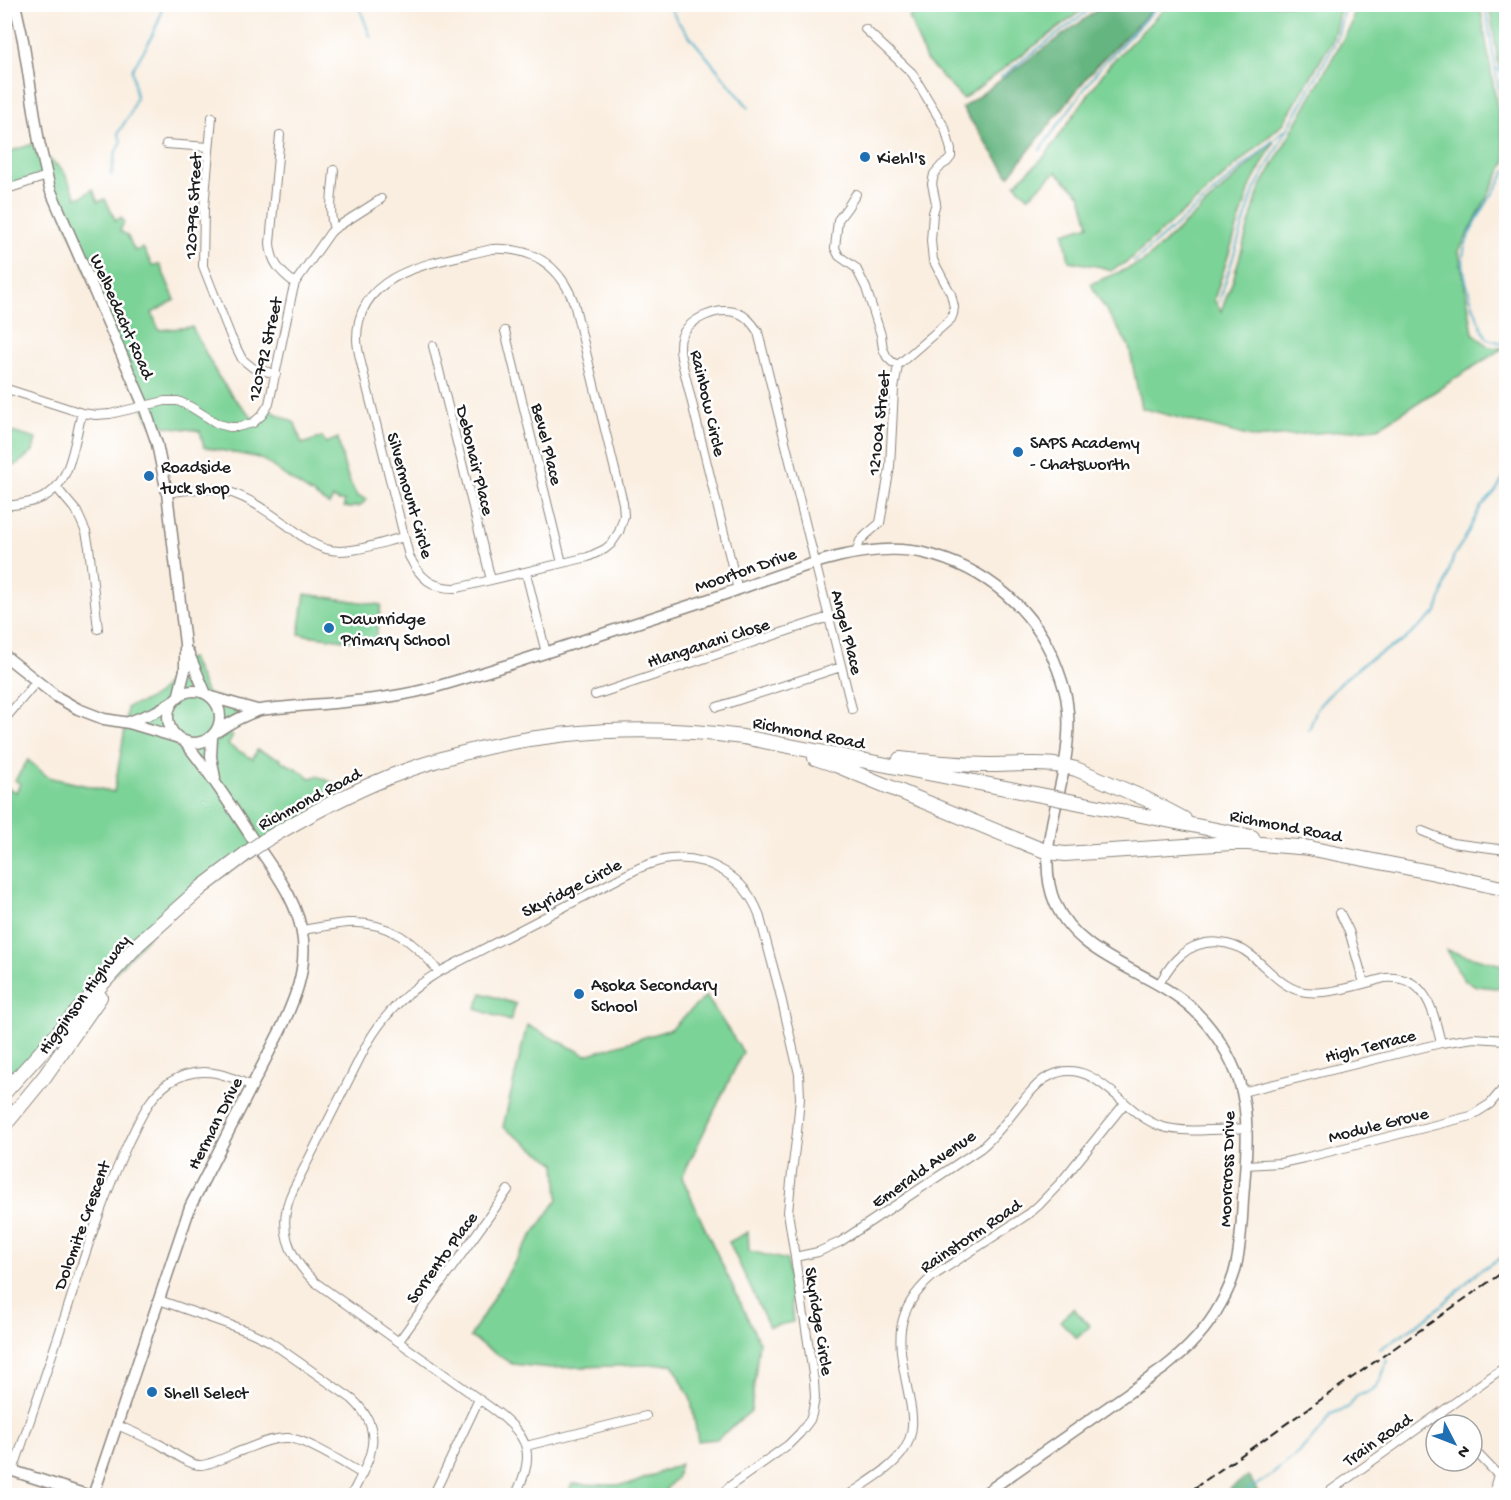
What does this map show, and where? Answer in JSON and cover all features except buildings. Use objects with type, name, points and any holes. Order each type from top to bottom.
[{"type":"highway","name":"Richmond Road","points":[[148,937],[202,887],[264,841],[320,809],[362,789],[429,763],[476,749],[523,740],[596,731],[667,730],[717,734],[817,751],[1435,873],[1506,890]]},
{"type":"highway","points":[[717,734],[836,765],[1048,852],[1065,854],[1231,843],[1311,848]]},
{"type":"highway","points":[[817,751],[922,762],[1065,766],[1146,799],[1195,825]]},
{"type":"highway","name":"Higginson Highway","points":[[4,1093],[121,962],[148,937]]},
{"type":"highway","name":"Higginson Highway","points":[[4,1126],[45,1076],[90,1010],[148,937]]},
{"type":"street","name":"Welbedacht Road","points":[[15,4],[46,176],[158,444],[185,644],[185,670],[176,700]]},
{"type":"street","name":"121004 Street","points":[[856,553],[860,541],[880,523],[890,466],[894,389],[898,365],[951,319],[954,307],[951,294],[933,260],[931,241],[936,204],[932,184],[934,174],[951,157],[945,128],[912,73],[865,29]]},
{"type":"street","name":"120796 Street","points":[[212,117],[202,249],[203,266],[242,359],[253,368],[276,374]]},
{"type":"street","points":[[280,135],[270,243],[277,267],[296,282]]},
{"type":"street","points":[[166,144],[209,147]]},
{"type":"street","points":[[334,170],[332,222],[334,229]]},
{"type":"street","points":[[4,190],[46,176]]},
{"type":"street","points":[[856,194],[838,220],[835,248],[839,256],[856,268],[866,288],[883,349],[887,357],[898,365]]},
{"type":"street","name":"120792 Street","points":[[4,388],[82,413],[103,415],[165,401],[178,401],[224,426],[246,426],[259,419],[271,398],[296,282],[334,229],[381,200]]},
{"type":"street","name":"Silvermount Circle","points":[[492,249],[513,249],[530,254],[544,262],[559,276],[574,303],[623,503],[624,516],[616,538],[597,554],[526,573],[448,589],[433,584],[420,575],[409,556],[404,537],[359,353],[358,325],[364,309],[376,290],[408,270],[492,249]]},
{"type":"street","name":"Rainbow Circle","points":[[738,590],[681,358],[681,339],[689,326],[711,314],[720,311],[735,312],[746,317],[758,332],[815,563]]},
{"type":"street","name":"Bevel Place","points":[[505,331],[562,563]]},
{"type":"street","name":"Debonair Place","points":[[433,346],[491,580]]},
{"type":"street","points":[[4,506],[38,500],[57,487],[71,458],[82,413]]},
{"type":"street","points":[[57,487],[77,512],[86,532],[98,629]]},
{"type":"street","points":[[166,493],[204,489],[227,491],[255,503],[306,539],[326,549],[336,551],[355,549],[404,537]]},
{"type":"street","name":"Moorton Drive","points":[[214,734],[233,720],[260,710],[394,697],[453,682],[815,563],[856,553],[898,550],[924,553],[971,570],[998,586],[1023,609],[1041,634],[1050,650],[1065,693],[1068,721],[1065,766],[1054,811]]},
{"type":"street","name":"Angel Place","points":[[815,563],[852,709]]},
{"type":"street","points":[[526,573],[546,653]]},
{"type":"street","name":"Hlanganani Close","points":[[595,695],[829,617]]},
{"type":"street","name":"Welbedacht Road","points":[[185,644],[208,696]]},
{"type":"street","points":[[4,655],[57,697],[78,709],[182,740],[199,743],[214,734],[220,723],[220,713],[217,704],[208,696],[192,692],[129,723]]},
{"type":"street","points":[[717,707],[841,667]]},
{"type":"street","points":[[4,720],[37,681]]},
{"type":"street","name":"Moorton Drive","points":[[208,696],[260,710]]},
{"type":"street","points":[[176,700],[170,711],[169,721],[172,731],[182,740]]},
{"type":"street","name":"Herman Drive","points":[[214,734],[211,757],[215,782]]},
{"type":"street","name":"Herman Drive","points":[[91,1496],[190,1207],[282,1027],[300,984],[303,957],[302,930],[291,899],[201,761],[182,740]]},
{"type":"street","name":"Moorcross Drive","points":[[981,1496],[1185,1351],[1201,1334],[1221,1304],[1235,1271],[1241,1226],[1246,1165],[1245,1103],[1234,1068],[1216,1036],[1182,999],[1093,948],[1065,921],[1056,906],[1049,885],[1047,865],[1054,811]]},
{"type":"street","points":[[1422,831],[1452,843],[1506,850]]},
{"type":"street","name":"Skyridge Circle","points":[[526,1446],[516,1428],[497,1412],[305,1273],[294,1256],[287,1238],[285,1218],[289,1197],[375,1031],[400,1000],[414,988],[439,972],[639,868],[671,859],[697,860],[717,867],[732,876],[755,903],[779,989],[799,1074],[800,1098],[788,1212],[815,1398],[812,1414],[795,1440],[730,1486],[720,1496]]},
{"type":"street","points":[[1340,913],[1349,931],[1364,983]]},
{"type":"street","points":[[302,930],[346,923],[377,926],[411,942],[421,950],[439,972]]},
{"type":"street","points":[[1159,984],[1169,968],[1188,949],[1213,942],[1239,947],[1281,981],[1296,990],[1310,993],[1394,977],[1413,983],[1423,993],[1432,1008],[1441,1043]]},
{"type":"street","name":"High Terrace","points":[[1242,1092],[1441,1043],[1474,1038],[1506,1040]]},
{"type":"street","name":"Dolomite Crescent","points":[[9,1469],[109,1185],[150,1101],[162,1088],[177,1078],[193,1073],[207,1071],[221,1073],[252,1086]]},
{"type":"street","name":"Emerald Avenue","points":[[795,1257],[818,1252],[840,1242],[981,1149],[1033,1089],[1050,1076],[1060,1072],[1070,1071],[1094,1078],[1156,1125],[1174,1130],[1246,1128]]},
{"type":"street","name":"Module Grove","points":[[1246,1165],[1292,1161],[1457,1120],[1480,1111],[1500,1094],[1506,1085]]},
{"type":"street","name":"Rainstorm Road","points":[[847,1496],[891,1465],[908,1442],[913,1425],[899,1339],[902,1318],[911,1300],[933,1276],[1039,1205],[1061,1182],[1125,1103]]},
{"type":"street","name":"Sorrento Place","points":[[399,1341],[508,1190]]},
{"type":"street","points":[[159,1300],[269,1341],[352,1399],[364,1411],[370,1424],[373,1444],[351,1496]]},
{"type":"street","name":"Train Road","points":[[1440,1413],[1506,1366]]},
{"type":"street","points":[[433,1496],[479,1399]]},
{"type":"street","points":[[515,1496],[526,1467],[526,1446],[646,1416]]},
{"type":"street","points":[[117,1425],[199,1465],[257,1445],[287,1438],[309,1445],[362,1474]]},
{"type":"street","name":"Train Road","points":[[1323,1496],[1424,1425]]},
{"type":"street","points":[[1484,1460],[1498,1475]]},
{"type":"street","points":[[1495,1495],[1495,1482],[1506,1466]]},
{"type":"street","points":[[9,1469],[91,1496]]},
{"type":"green space","points":[[934,4],[1089,5],[963,99],[926,60],[909,17]]},
{"type":"green space","points":[[1104,5],[1157,5],[1096,66],[1009,176],[962,108]]},
{"type":"green space","points":[[1168,5],[1341,5],[1332,41],[1283,124],[1126,263],[1110,271],[1069,261],[1064,233],[1089,225],[1081,195],[1056,172],[1028,197],[1015,184],[1045,156],[1109,65]]},
{"type":"green space","points":[[1354,5],[1480,5],[1506,161],[1459,251],[1473,333],[1489,347],[1503,348],[1378,428],[1255,438],[1141,408],[1129,346],[1091,284],[1143,262],[1274,142],[1251,185],[1214,300],[1221,311],[1233,280],[1259,190],[1352,23]]},
{"type":"green space","points":[[1489,5],[1506,5],[1506,71],[1499,67]]},
{"type":"green space","points":[[39,142],[41,155],[63,170],[77,198],[93,189],[98,202],[105,199],[116,221],[121,217],[124,222],[120,231],[127,235],[135,251],[143,248],[152,265],[160,265],[175,300],[152,313],[159,330],[192,327],[218,376],[233,397],[256,421],[267,409],[295,423],[302,444],[322,437],[326,443],[338,438],[353,489],[357,496],[367,499],[359,507],[344,507],[344,501],[333,498],[329,505],[265,461],[255,457],[204,447],[200,431],[151,424],[47,177],[5,191],[5,153]]},
{"type":"green space","points":[[5,430],[36,439],[33,451],[16,465],[10,466],[10,454],[5,453]]},
{"type":"green space","points":[[305,594],[381,605],[375,644],[299,634]]},
{"type":"green space","points":[[191,658],[207,694],[260,710],[233,721],[227,732],[233,736],[228,745],[253,759],[257,750],[281,759],[310,778],[317,776],[336,784],[341,797],[174,909],[5,1092],[5,792],[7,788],[16,792],[20,784],[15,780],[28,760],[48,777],[114,792],[127,707],[159,693],[168,680],[175,662]]},
{"type":"green space","points":[[1446,950],[1506,966],[1506,989],[1476,986],[1464,980]]},
{"type":"green space","points":[[482,993],[516,1004],[510,1021],[476,1009]]},
{"type":"green space","points":[[706,996],[743,1052],[682,1177],[759,1342],[751,1411],[717,1439],[698,1441],[691,1400],[673,1364],[551,1368],[512,1364],[470,1337],[520,1253],[558,1199],[556,1164],[503,1127],[527,1025],[586,1055],[671,1029]]},
{"type":"green space","points":[[748,1232],[749,1251],[787,1260],[793,1322],[769,1327],[729,1242]]},
{"type":"green space","points":[[1073,1308],[1090,1326],[1077,1338],[1060,1321]]},
{"type":"green space","points":[[680,1464],[676,1478],[666,1489],[664,1495],[567,1495],[572,1484],[631,1484]]},
{"type":"green space","points":[[1248,1476],[1260,1495],[1221,1495]]},
{"type":"waterway","points":[[111,175],[116,151],[121,141],[118,133],[130,114],[136,97],[132,70],[149,42],[163,4]]},
{"type":"waterway","points":[[358,4],[371,38]]},
{"type":"waterway","points":[[668,4],[678,22],[749,108]]},
{"type":"waterway","points":[[1001,77],[1097,4]]},
{"type":"waterway","points":[[1040,150],[1101,66],[1160,4]]},
{"type":"waterway","points":[[1219,302],[1255,188],[1337,39],[1345,4]]},
{"type":"waterway","points":[[1485,4],[1506,134]]},
{"type":"waterway","points":[[1496,68],[1506,75]]},
{"type":"waterway","points":[[1134,262],[1285,130]]},
{"type":"waterway","points":[[1506,171],[1471,231],[1463,260],[1466,283],[1487,339],[1502,343],[1506,347]]},
{"type":"waterway","points":[[1309,730],[1317,708],[1341,682],[1368,660],[1403,641],[1437,612],[1454,555],[1480,508],[1495,492],[1506,474]]},
{"type":"waterway","points":[[1380,1349],[1428,1317],[1476,1273],[1506,1256]]},
{"type":"waterway","points":[[1247,1496],[1248,1490],[1269,1477],[1299,1452],[1322,1428],[1331,1414],[1349,1407],[1357,1395],[1375,1388],[1387,1360]]},
{"type":"railway","points":[[1183,1496],[1506,1270]]},
{"type":"place","name":"Kiehl's","points":[[865,157]]},
{"type":"place","name":"SAPS Academy - Chatsworth","points":[[1018,452]]},
{"type":"place","name":"Roadside tuck shop","points":[[149,476]]},
{"type":"place","name":"Dawnridge Primary School","points":[[329,628]]},
{"type":"place","name":"Asoka Secondary School","points":[[579,994]]},
{"type":"place","name":"Shell Select","points":[[152,1392]]}]
